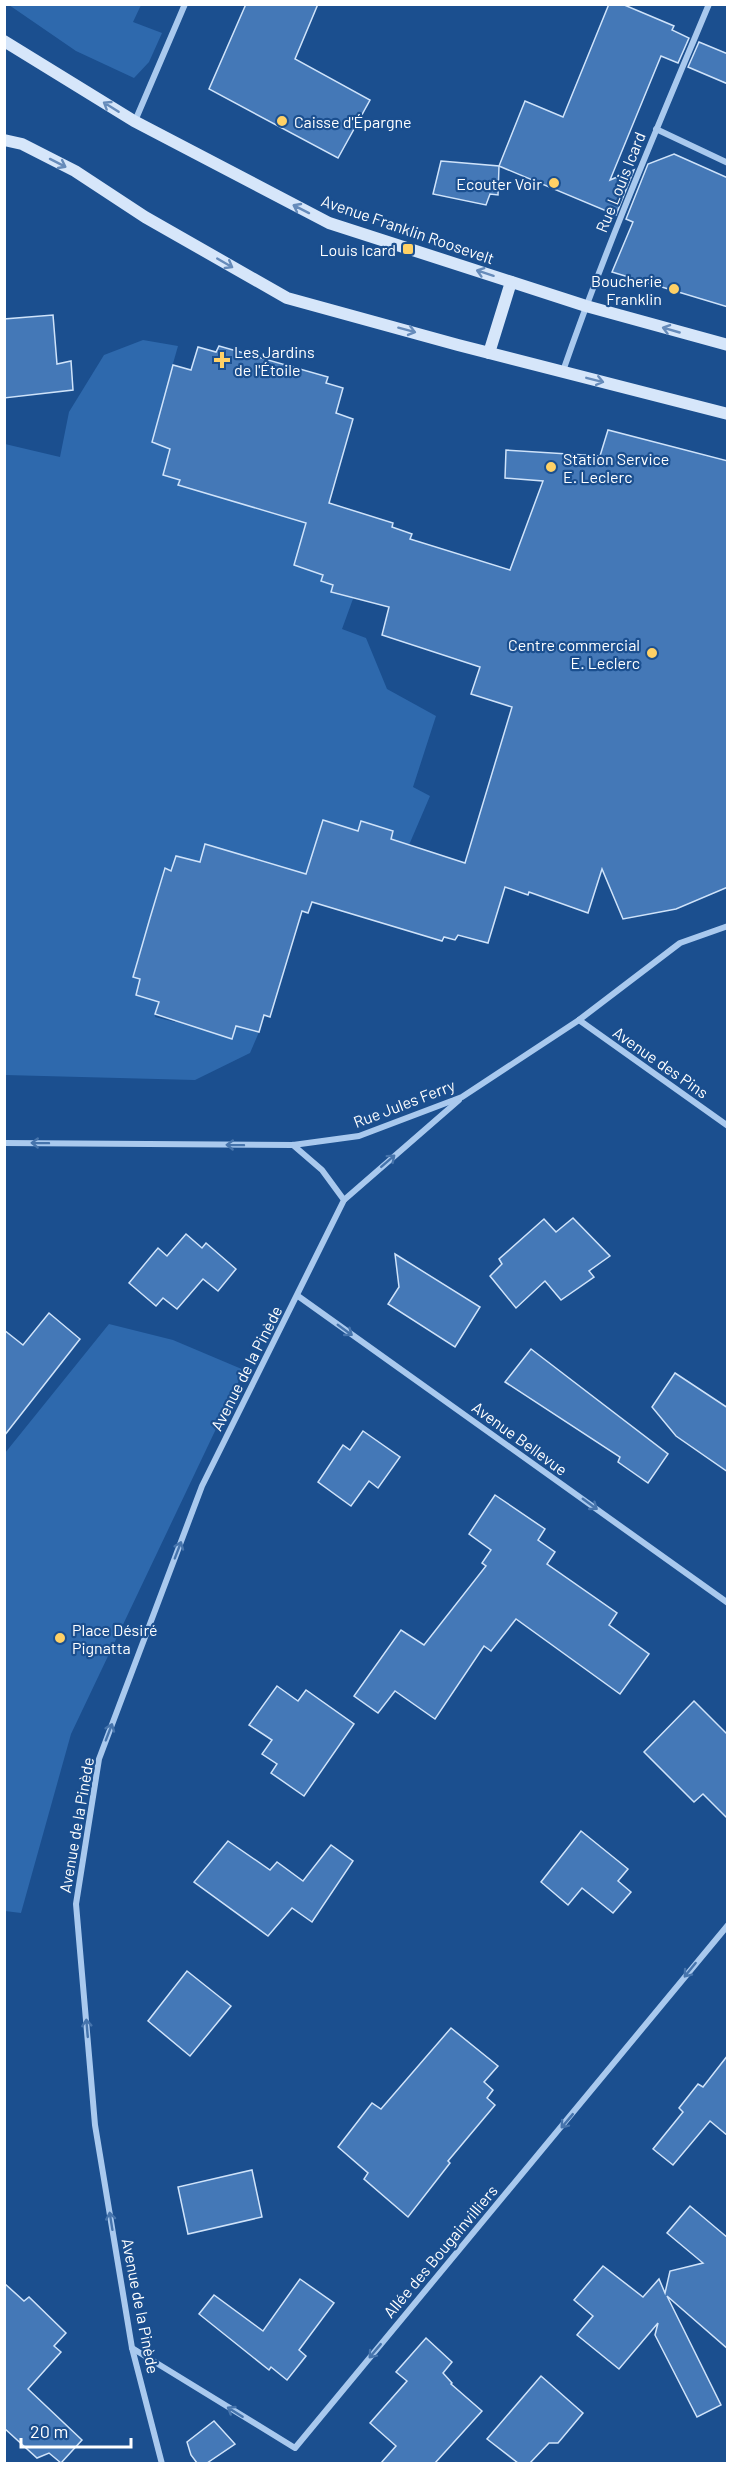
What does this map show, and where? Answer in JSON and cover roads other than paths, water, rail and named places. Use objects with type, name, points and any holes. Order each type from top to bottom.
[{"type":"main road","name":"Avenue Franklin Roosevelt","points":[[4,41],[134,122],[329,224],[586,306],[728,345]]},
{"type":"main road","points":[[4,140],[22,144],[75,171],[145,217],[287,298],[489,353],[728,414]]},
{"type":"main road","points":[[489,353],[512,282]]},
{"type":"street","points":[[134,122],[185,4]]},
{"type":"street","name":"Rue Louis Icard","points":[[563,372],[586,306],[656,129],[710,4]]},
{"type":"street","points":[[656,129],[728,163]]},
{"type":"street","name":"Rue Jules Ferry","points":[[4,1143],[293,1145],[359,1136],[462,1097],[579,1020],[680,943],[728,926]]},
{"type":"street","name":"Avenue des Pins","points":[[579,1020],[728,1126]]},
{"type":"street","name":"Avenue de la Pinède","points":[[162,2463],[132,2348],[95,2125],[76,1904],[99,1759],[202,1486],[344,1200],[462,1097]]},
{"type":"street","points":[[293,1145],[322,1170],[344,1200]]},
{"type":"street","name":"Avenue Bellevue","points":[[298,1296],[728,1603]]},
{"type":"street","name":"Allée des Bougainvilliers","points":[[132,2348],[295,2448],[728,1925]]},
{"type":"place","name":"Caisse d'Épargne","points":[[282,121]]},
{"type":"place","name":"Ecouter Voir","points":[[554,183]]},
{"type":"place","name":"Louis Icard","points":[[408,249]]},
{"type":"place","name":"Boucherie Franklin","points":[[674,289]]},
{"type":"place","name":"Les Jardins de l'Étoile","points":[[222,360]]},
{"type":"place","name":"Station Service E. Leclerc","points":[[551,467]]},
{"type":"place","name":"Centre commercial E. Leclerc","points":[[652,653]]},
{"type":"place","name":"Place Désiré Pignatta","points":[[60,1638]]}]
